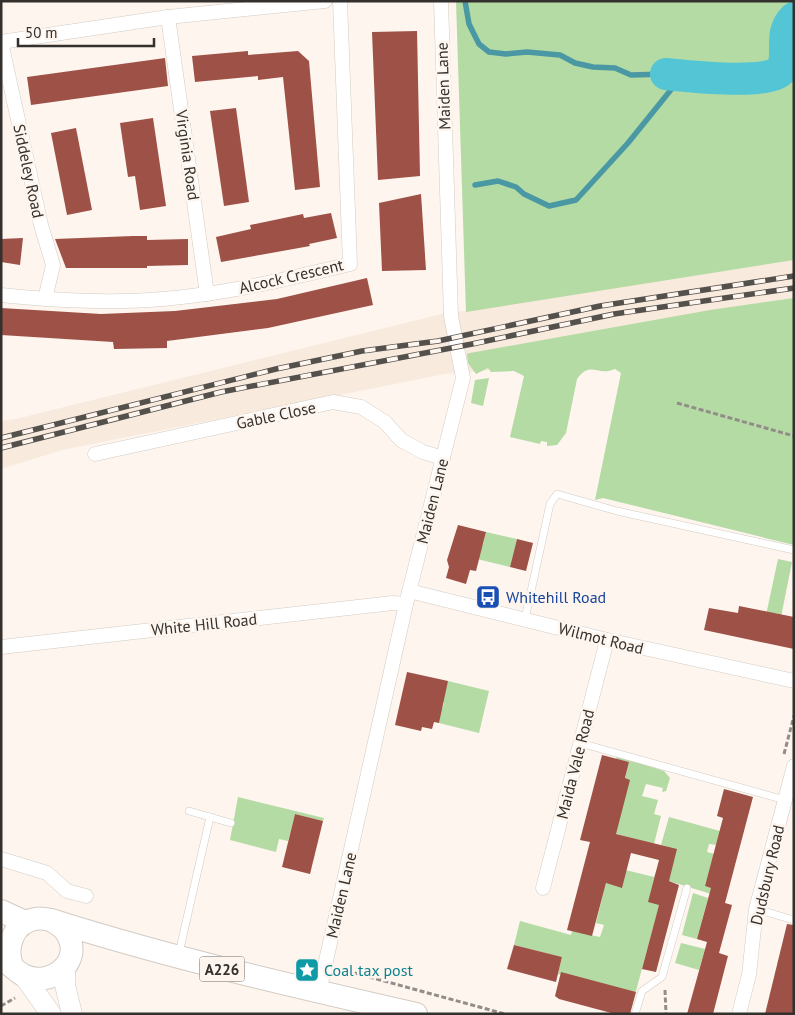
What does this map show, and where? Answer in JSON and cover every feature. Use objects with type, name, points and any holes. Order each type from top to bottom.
[{"type":"main road","points":[[1,911],[25,922]]},
{"type":"main road","points":[[51,1014],[12,966],[8,952],[12,936],[25,922],[36,918],[51,920],[66,931],[70,942],[65,984],[72,1014]]},
{"type":"main road","name":"A226","points":[[51,920],[178,958],[416,1014]]},
{"type":"main road","name":"A226","points":[[68,961],[83,949],[125,943]]},
{"type":"main road","points":[[12,966],[42,979],[52,977],[68,961]]},
{"type":"street","points":[[1,42],[168,17],[325,1]]},
{"type":"street","name":"Alcock Crescent","points":[[1,295],[45,299],[124,301],[207,294],[350,264],[340,1]]},
{"type":"street","name":"Maiden Lane","points":[[319,992],[408,597],[463,378],[452,316],[441,1]]},
{"type":"street","name":"Virginia Road","points":[[168,17],[207,294]]},
{"type":"street","name":"Siddeley Road","points":[[1,42],[41,226],[53,265],[45,299]]},
{"type":"street","name":"Gable Close","points":[[95,454],[333,402],[361,407],[385,422],[402,440],[423,452],[443,458]]},
{"type":"street","name":"Wilmot Road","points":[[408,597],[525,619],[607,640],[794,681]]},
{"type":"street","name":"White Hill Road","points":[[1,647],[393,603],[408,597]]},
{"type":"street","name":"Maida Vale Road","points":[[543,888],[607,640]]},
{"type":"street","name":"Dudsbury Road","points":[[739,1014],[749,975],[756,909],[794,766]]},
{"type":"street","points":[[1,859],[47,873],[67,891],[86,896]]},
{"type":"lane","points":[[525,619],[550,504],[557,494],[617,511],[794,550]]},
{"type":"lane","points":[[580,743],[785,800]]},
{"type":"lane","points":[[189,811],[231,823]]},
{"type":"lane","points":[[178,958],[210,817]]},
{"type":"lane","points":[[635,1014],[642,991],[660,980],[687,888]]},
{"type":"lane","points":[[756,909],[794,920]]},
{"type":"path","points":[[677,404],[794,436]]},
{"type":"path","points":[[342,959],[340,971],[505,1014]]},
{"type":"path","points":[[660,980],[665,989],[666,1014]]},
{"type":"path","points":[[1,1006],[15,998]]},
{"type":"shaded area","points":[[794,260],[794,325],[483,371],[445,374],[62,450],[1,469],[1,421],[16,419],[442,314]]},
{"type":"green space","points":[[456,1],[794,1],[794,260],[466,312]]},
{"type":"green space","points":[[794,298],[794,545],[603,498],[595,500],[621,373],[615,369],[609,371],[590,370],[582,373],[577,379],[566,433],[557,445],[547,446],[547,442],[541,441],[540,444],[510,437],[524,376],[514,371],[491,372],[488,368],[476,374],[468,363],[467,354],[470,353],[710,310]]},
{"type":"green space","points":[[489,378],[483,406],[471,403],[475,380]]},
{"type":"green space","points":[[486,532],[517,539],[510,567],[473,558],[483,545]]},
{"type":"green space","points":[[778,559],[792,562],[780,622],[779,614],[774,613],[765,620]]},
{"type":"green space","points":[[448,681],[489,691],[479,733],[439,723],[440,717],[427,706],[442,709],[444,703],[438,701]]},
{"type":"green space","points":[[617,756],[664,771],[670,778],[666,791],[662,792],[663,788],[646,784],[642,796],[658,800],[654,814],[661,816],[654,844],[613,833],[629,762],[616,759]]},
{"type":"green space","points":[[238,797],[324,818],[323,821],[295,814],[288,841],[279,839],[276,852],[230,840]]},
{"type":"green space","points":[[669,817],[720,831],[716,845],[709,844],[707,852],[714,854],[705,886],[712,888],[711,894],[666,880],[630,1013],[564,975],[558,974],[562,957],[514,945],[520,921],[571,935],[572,931],[600,937],[604,925],[596,923],[606,883],[621,887],[585,860],[654,877],[666,846],[661,845]]},
{"type":"green space","points":[[693,893],[708,898],[697,939],[682,935]]},
{"type":"green space","points":[[681,943],[705,949],[699,970],[675,963]]},
{"type":"building","points":[[417,31],[420,176],[378,180],[372,32]]},
{"type":"building","points":[[248,51],[248,55],[298,51],[309,61],[320,187],[295,190],[283,77],[258,80],[258,76],[195,82],[192,56]]},
{"type":"building","points":[[165,58],[168,86],[31,105],[27,77]]},
{"type":"building","points":[[236,108],[249,202],[224,206],[210,111]]},
{"type":"building","points":[[153,118],[166,206],[140,210],[135,176],[128,177],[120,123]]},
{"type":"building","points":[[76,128],[92,210],[67,215],[51,133]]},
{"type":"building","points":[[421,194],[426,270],[382,271],[379,203]]},
{"type":"building","points":[[331,213],[337,238],[309,244],[310,246],[221,262],[216,237],[251,229],[250,225],[303,214],[304,218]]},
{"type":"building","points":[[147,236],[147,240],[188,239],[188,265],[147,266],[147,268],[66,268],[55,239]]},
{"type":"building","points":[[23,238],[20,265],[1,262],[1,239]]},
{"type":"building","points":[[367,278],[373,305],[268,328],[167,341],[167,348],[114,349],[113,342],[1,335],[1,308],[101,314],[175,311],[277,299]]},
{"type":"building","points":[[458,525],[486,532],[476,571],[470,570],[466,584],[446,578],[449,567],[447,560]]},
{"type":"building","points":[[517,539],[533,543],[526,571],[510,567]]},
{"type":"building","points":[[739,606],[794,617],[794,649],[704,630],[709,608],[738,613]]},
{"type":"building","points":[[407,672],[448,681],[439,723],[434,722],[432,729],[422,727],[421,731],[395,725]]},
{"type":"building","points":[[602,755],[629,762],[625,778],[630,780],[616,834],[677,849],[669,881],[679,885],[656,972],[642,969],[659,905],[648,902],[659,860],[631,853],[622,888],[606,883],[592,936],[567,930],[590,842],[580,840]]},
{"type":"building","points":[[724,789],[753,797],[725,903],[732,905],[719,953],[728,956],[713,1014],[687,1014],[707,942],[697,939],[711,888],[705,886],[723,818],[717,816]]},
{"type":"building","points":[[295,814],[323,821],[310,874],[282,867]]},
{"type":"building","points":[[787,924],[794,925],[794,1014],[765,1014]]},
{"type":"building","points":[[514,945],[562,957],[556,982],[507,969]]},
{"type":"building","points":[[561,972],[636,992],[630,1014],[615,1014],[559,999],[555,996]]},
{"type":"waterway","points":[[465,1],[469,24],[479,44],[489,52],[506,54],[527,52],[560,55],[575,63],[593,67],[615,68],[631,75],[666,74]]},
{"type":"waterway","points":[[666,74],[728,79],[746,79],[775,74],[782,69],[785,57],[786,30],[794,18]]},
{"type":"waterway","points":[[475,185],[498,181],[516,187],[524,194],[549,206],[576,200],[628,143],[678,81],[687,77]]},
{"type":"railway","points":[[1,438],[276,369],[362,351],[438,341],[600,306],[794,276]]},
{"type":"railway","points":[[1,448],[221,392],[472,344],[614,314],[794,288]]},
{"type":"place","name":"Whitehill Road","points":[[488,597]]},
{"type":"place","name":"Coal tax post","points":[[307,970]]}]
